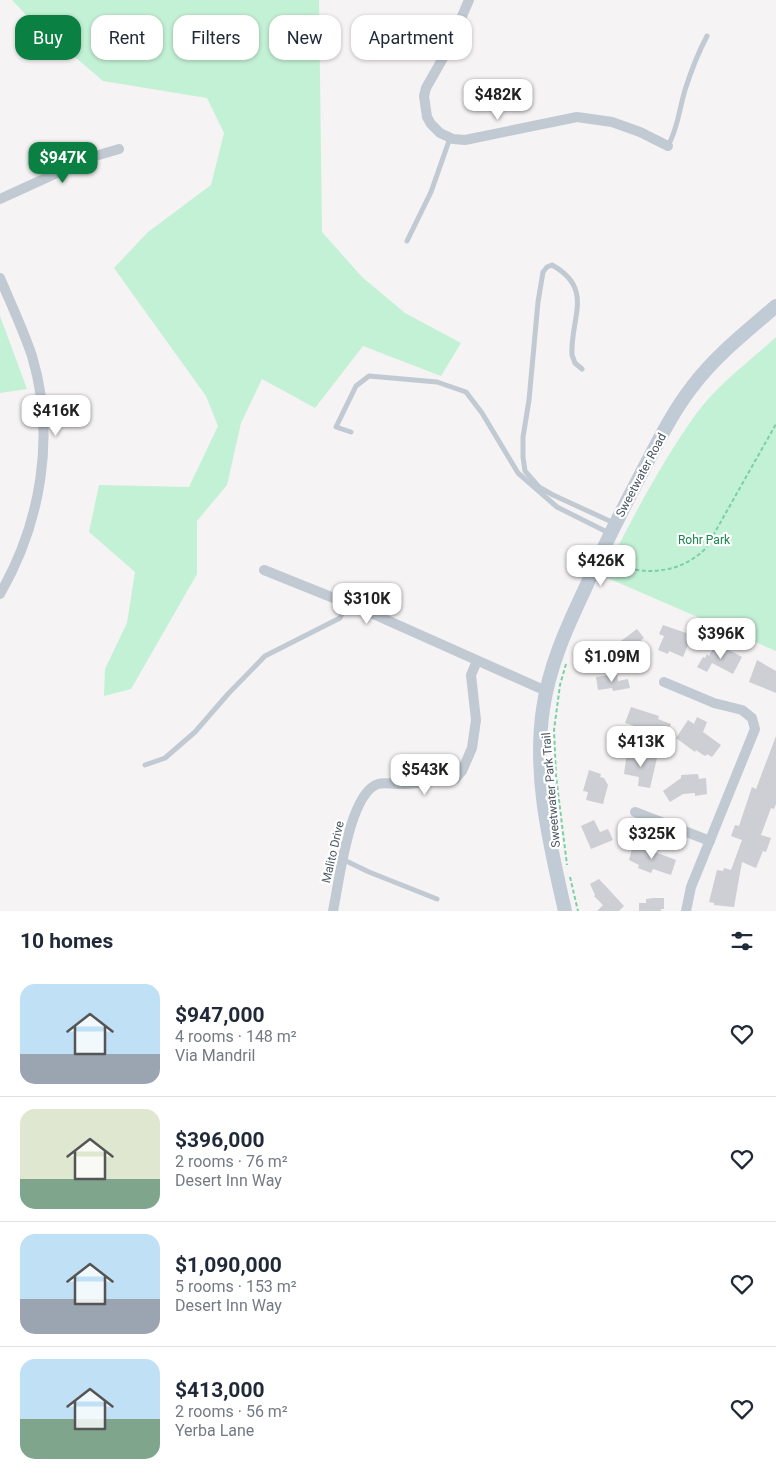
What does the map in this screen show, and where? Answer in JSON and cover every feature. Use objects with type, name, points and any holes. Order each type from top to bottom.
[{"type":"main road","name":"Sweetwater Road","points":[[565,911],[543,802],[540,746],[542,709],[562,640],[612,528],[675,411],[692,386],[725,350],[776,306]]},
{"type":"street","points":[[469,0],[447,51],[426,88],[424,96],[427,116],[431,124],[440,133],[450,138],[465,140],[577,117],[612,122],[640,132],[668,146]]},
{"type":"street","points":[[0,200],[92,157],[119,148]]},
{"type":"street","points":[[0,280],[25,336],[32,357],[40,392],[43,440],[40,488],[31,525],[17,562],[0,594]]},
{"type":"street","points":[[264,570],[347,603],[546,691]]},
{"type":"street","name":"Malito Drive","points":[[333,911],[348,831],[357,809],[368,791],[373,786],[384,783],[430,783],[442,779],[455,779],[462,772],[472,748],[476,720],[471,675],[477,662]]},
{"type":"street","points":[[664,682],[714,703],[742,710],[752,718],[755,729],[691,886],[686,911]]},
{"type":"street","points":[[635,812],[710,841]]},
{"type":"lane","points":[[668,146],[679,123],[684,92],[695,58],[707,36]]},
{"type":"lane","points":[[407,241],[431,192],[450,138]]},
{"type":"lane","points":[[582,369],[575,363],[572,355],[578,301],[575,287],[569,276],[552,265],[543,272],[538,302],[529,400],[523,437],[522,457],[525,471],[539,486],[612,528]]},
{"type":"lane","points":[[351,432],[336,427],[356,386],[370,376],[437,382],[466,392],[482,414],[518,473],[557,507],[612,528]]},
{"type":"lane","points":[[146,765],[165,758],[195,732],[265,656],[340,618],[347,603]]},
{"type":"lane","points":[[344,860],[437,899]]},
{"type":"path","points":[[610,564],[634,570],[652,571],[672,569],[694,560],[706,548],[776,424]]},
{"type":"path","name":"Sweetwater Park Trail","points":[[567,865],[556,776],[554,730],[560,685],[569,657]]},
{"type":"path","points":[[569,874],[578,911]]},
{"type":"green space","points":[[12,0],[319,0],[319,15],[269,15],[269,60],[320,60],[322,232],[362,277],[405,313],[461,343],[441,376],[363,346],[315,408],[262,379],[241,423],[227,485],[197,521],[197,574],[131,689],[104,696],[105,669],[127,623],[135,572],[89,532],[99,485],[189,487],[218,426],[206,396],[114,268],[148,232],[211,185],[224,133],[207,98],[103,81],[78,60],[81,60],[81,15],[26,15]]},
{"type":"green space","points":[[0,316],[27,389],[0,393]]},
{"type":"green space","name":"Rohr Park","points":[[776,337],[776,651],[603,576],[646,493],[670,452],[696,414],[724,383]]},
{"type":"building","points":[[663,625],[692,635],[683,657],[669,651],[668,654],[658,650],[664,636],[659,634]]},
{"type":"building","points":[[637,629],[644,638],[641,640],[649,651],[639,659],[632,650],[622,658],[613,647]]},
{"type":"building","points":[[716,643],[742,657],[733,674],[712,663],[707,672],[697,667],[703,657],[705,658],[707,654],[709,656]]},
{"type":"building","points":[[757,660],[776,671],[776,693],[749,682]]},
{"type":"building","points":[[617,674],[618,681],[628,679],[630,688],[613,691],[612,688],[598,690],[596,677]]},
{"type":"building","points":[[631,707],[659,716],[658,719],[671,724],[666,736],[625,723]]},
{"type":"building","points":[[697,717],[707,722],[703,732],[721,745],[712,757],[707,754],[706,756],[703,755],[696,750],[695,752],[676,738],[688,720],[694,724]]},
{"type":"building","points":[[776,736],[776,804],[774,809],[771,808],[761,835],[771,838],[766,852],[763,851],[756,868],[742,862],[734,907],[714,905],[714,903],[709,902],[717,870],[723,871],[724,868],[731,870],[742,840],[731,836],[735,825],[739,826],[752,787],[756,789]]},
{"type":"building","points":[[627,752],[657,758],[650,788],[638,786],[639,777],[624,774]]},
{"type":"building","points":[[589,770],[601,774],[600,777],[604,778],[608,785],[603,804],[586,800],[588,792],[583,791]]},
{"type":"building","points":[[698,774],[699,779],[706,778],[707,794],[695,796],[695,793],[683,794],[670,802],[663,791],[681,778],[681,775]]},
{"type":"building","points":[[594,820],[600,832],[608,829],[613,840],[591,849],[581,826]]},
{"type":"building","points":[[646,843],[657,847],[655,852],[676,860],[671,875],[653,869],[651,873],[638,868],[639,865],[629,860],[633,845],[644,849]]},
{"type":"building","points":[[599,879],[624,906],[619,911],[597,911],[603,905],[594,896],[590,884]]},
{"type":"building","points":[[664,898],[664,909],[661,909],[661,911],[639,911],[639,903],[646,903],[646,899]]}]
